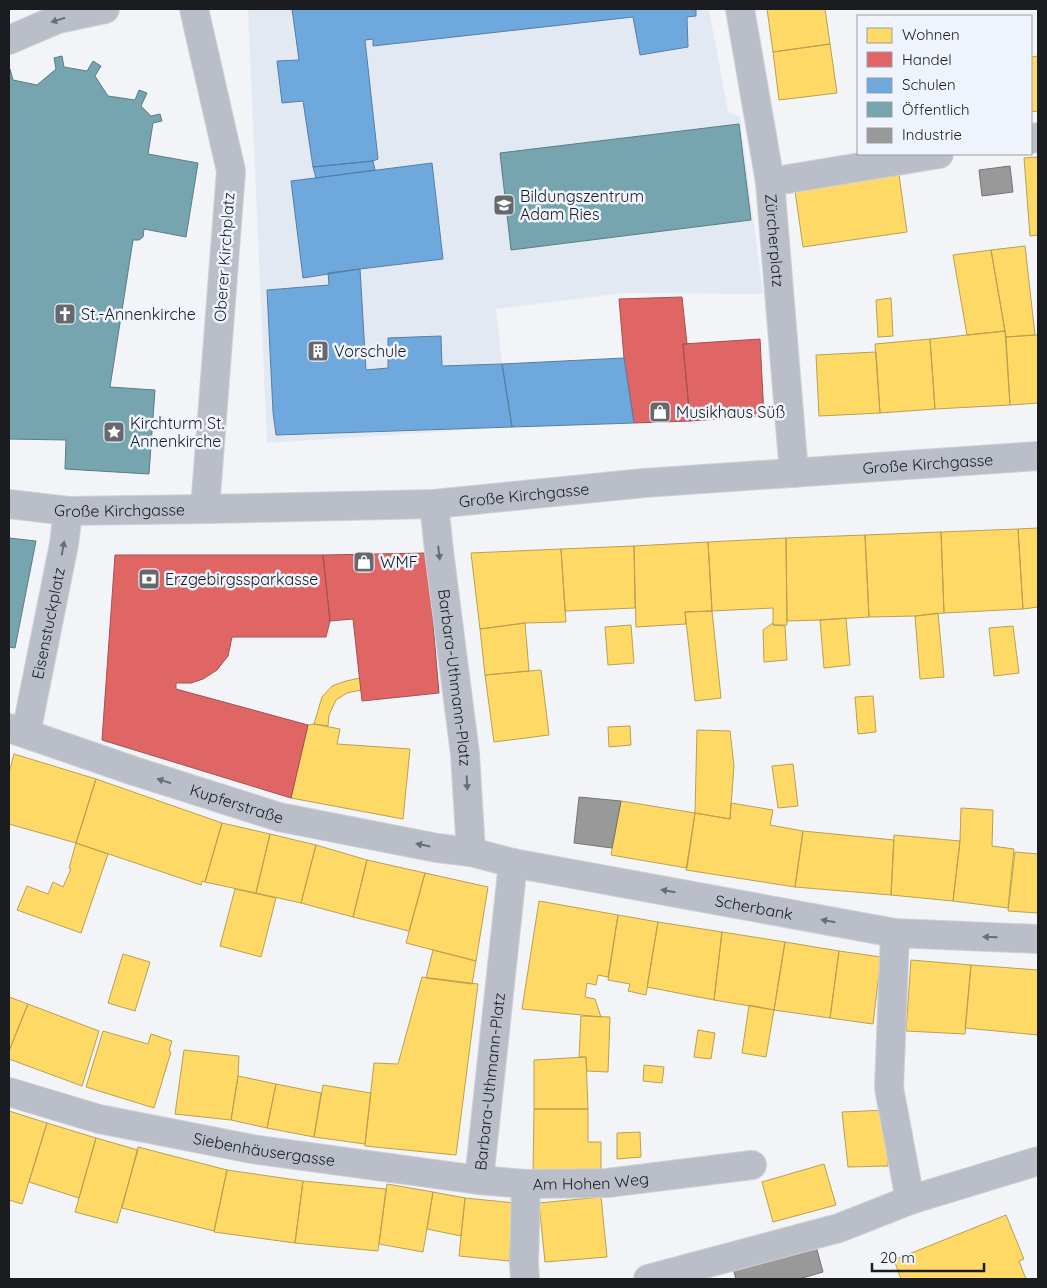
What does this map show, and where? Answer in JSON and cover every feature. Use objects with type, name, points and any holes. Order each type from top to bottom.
[{"type":"street","points":[[9,40],[58,19],[106,9]]},
{"type":"street","name":"Oberer Kirchplatz","points":[[194,9],[231,171],[204,510]]},
{"type":"street","name":"Zürcherplatz","points":[[740,9],[770,182],[794,473]]},
{"type":"street","points":[[770,182],[933,155]]},
{"type":"street","name":"Große Kirchgasse","points":[[9,504],[68,511],[204,510],[434,504],[644,483],[1038,456]]},
{"type":"street","name":"Barbara-Uthmann-Platz","points":[[434,504],[465,754],[471,852]]},
{"type":"street","name":"Eisenstuckplatz","points":[[14,732],[64,544],[68,511]]},
{"type":"street","name":"Kupferstraße","points":[[14,732],[279,817],[437,848],[471,852]]},
{"type":"street","name":"Scherbank","points":[[471,852],[513,863],[895,933],[1038,939]]},
{"type":"street","name":"Barbara-Uthmann-Platz","points":[[479,1180],[513,863]]},
{"type":"street","points":[[895,933],[889,1088],[910,1200]]},
{"type":"street","name":"Siebenhäusergasse","points":[[9,1092],[98,1119],[252,1149],[479,1180],[526,1184]]},
{"type":"street","points":[[648,1279],[839,1228],[910,1200],[1038,1161]]},
{"type":"street","name":"Am Hohen Weg","points":[[525,1279],[526,1184],[607,1183],[752,1165]]},
{"type":"shaded area","name":"Bildungszentrum Adam Ries","points":[[248,9],[709,9],[728,112],[740,117],[763,294],[624,293],[496,309],[512,427],[267,443]]},
{"type":"building: Wohnen","points":[[767,9],[825,9],[830,44],[773,52]]},
{"type":"building: Wohnen","points":[[830,44],[837,93],[779,100],[773,52]]},
{"type":"building: Wohnen","points":[[1038,56],[1038,111],[1032,112],[1032,57]]},
{"type":"building: Wohnen","points":[[1038,157],[1038,235],[1030,236],[1024,158]]},
{"type":"building: Wohnen","points":[[899,175],[907,232],[803,247],[795,191]]},
{"type":"building: Wohnen","points":[[1025,246],[1035,335],[1006,337],[991,250]]},
{"type":"building: Wohnen","points":[[991,250],[1005,331],[967,335],[953,255]]},
{"type":"building: Wohnen","points":[[891,298],[893,336],[878,337],[876,300]]},
{"type":"building: Wohnen","points":[[1005,331],[1010,405],[935,409],[930,339]]},
{"type":"building: Wohnen","points":[[1038,335],[1038,403],[1010,405],[1006,337]]},
{"type":"building: Wohnen","points":[[930,339],[935,409],[880,413],[875,344]]},
{"type":"building: Wohnen","points":[[876,352],[880,413],[819,416],[816,355]]},
{"type":"building: Wohnen","points":[[1038,528],[1038,607],[1023,609],[1018,529]]},
{"type":"building: Wohnen","points":[[1018,529],[1023,609],[944,613],[941,532]]},
{"type":"building: Wohnen","points":[[941,532],[944,613],[869,617],[865,535]]},
{"type":"building: Wohnen","points":[[865,535],[869,617],[787,621],[786,538]]},
{"type":"building: Wohnen","points":[[786,538],[787,625],[773,625],[773,608],[712,611],[708,542]]},
{"type":"building: Wohnen","points":[[708,542],[712,611],[685,612],[686,624],[636,627],[634,546]]},
{"type":"building: Wohnen","points":[[634,546],[635,608],[565,611],[561,549]]},
{"type":"building: Wohnen","points":[[561,549],[566,622],[525,623],[480,629],[471,553]]},
{"type":"building: Wohnen","points":[[712,611],[721,698],[695,701],[685,612]]},
{"type":"building: Wohnen","points":[[938,613],[944,677],[920,679],[915,616]]},
{"type":"building: Wohnen","points":[[846,618],[850,665],[824,668],[820,620]]},
{"type":"building: Wohnen","points":[[525,623],[529,671],[485,675],[480,629]]},
{"type":"building: Wohnen","points":[[773,623],[773,625],[785,626],[787,660],[764,662],[763,630]]},
{"type":"building: Wohnen","points":[[631,625],[634,663],[608,665],[605,627]]},
{"type":"building: Wohnen","points":[[1013,626],[1019,673],[994,676],[989,628]]},
{"type":"building: Wohnen","points":[[541,670],[549,735],[494,742],[485,675]]},
{"type":"building: Wohnen","points":[[360,678],[361,690],[347,693],[336,700],[329,715],[328,726],[314,724],[322,697],[332,686]]},
{"type":"building: Wohnen","points":[[873,696],[876,732],[858,734],[855,697]]},
{"type":"building: Wohnen","points":[[314,724],[340,729],[337,744],[410,749],[403,819],[291,798],[308,725]]},
{"type":"building: Wohnen","points":[[630,726],[631,745],[609,747],[608,727]]},
{"type":"building: Wohnen","points":[[697,730],[730,731],[734,766],[730,819],[695,813]]},
{"type":"building: Wohnen","points":[[14,754],[96,779],[76,843],[9,824],[9,773]]},
{"type":"building: Wohnen","points":[[793,764],[798,806],[778,808],[772,766]]},
{"type":"building: Wohnen","points":[[96,779],[222,823],[205,882],[202,881],[201,885],[76,843]]},
{"type":"building: Wohnen","points":[[621,801],[695,813],[687,868],[611,855]]},
{"type":"building: Wohnen","points":[[731,803],[773,810],[770,825],[803,831],[795,887],[686,870],[695,813],[730,819]]},
{"type":"building: Wohnen","points":[[961,808],[993,810],[992,846],[1014,849],[1008,908],[953,901],[960,841]]},
{"type":"building: Wohnen","points":[[222,823],[270,834],[256,893],[205,882]]},
{"type":"building: Wohnen","points":[[803,831],[894,840],[891,895],[795,887]]},
{"type":"building: Wohnen","points":[[270,834],[316,845],[301,903],[256,893]]},
{"type":"building: Wohnen","points":[[894,835],[960,841],[953,901],[891,895]]},
{"type":"building: Wohnen","points":[[76,843],[108,854],[81,933],[17,910],[27,886],[48,894],[53,882],[63,887],[71,869],[69,868]]},
{"type":"building: Wohnen","points":[[316,845],[367,860],[353,917],[301,903]]},
{"type":"building: Wohnen","points":[[1015,852],[1038,854],[1038,913],[1008,911]]},
{"type":"building: Wohnen","points":[[367,860],[425,873],[409,931],[353,917]]},
{"type":"building: Wohnen","points":[[425,873],[488,887],[476,961],[406,943]]},
{"type":"building: Wohnen","points":[[235,889],[276,898],[261,957],[220,946]]},
{"type":"building: Wohnen","points":[[539,901],[618,915],[608,977],[598,975],[596,985],[587,983],[585,997],[595,999],[601,1017],[522,1009]]},
{"type":"building: Wohnen","points":[[618,915],[658,922],[646,995],[628,991],[630,984],[608,980]]},
{"type":"building: Wohnen","points":[[658,922],[722,932],[714,1000],[647,987]]},
{"type":"building: Wohnen","points":[[722,932],[785,942],[774,1010],[714,1000]]},
{"type":"building: Wohnen","points":[[785,942],[839,951],[830,1018],[774,1010]]},
{"type":"building: Wohnen","points":[[433,950],[476,961],[472,984],[426,978]]},
{"type":"building: Wohnen","points":[[839,951],[881,957],[873,1024],[830,1018]]},
{"type":"building: Wohnen","points":[[123,954],[150,962],[135,1011],[108,1003]]},
{"type":"building: Wohnen","points":[[911,960],[971,965],[965,1034],[906,1031]]},
{"type":"building: Wohnen","points":[[971,965],[1038,970],[1038,1035],[965,1028]]},
{"type":"building: Wohnen","points":[[422,977],[478,984],[456,1155],[365,1146],[374,1063],[398,1064]]},
{"type":"building: Wohnen","points":[[9,997],[28,1004],[9,1051]]},
{"type":"building: Wohnen","points":[[28,1004],[99,1031],[82,1086],[9,1059],[9,1051]]},
{"type":"building: Wohnen","points":[[749,1005],[774,1010],[766,1057],[742,1053]]},
{"type":"building: Wohnen","points":[[581,1016],[610,1017],[608,1072],[587,1071],[586,1057],[579,1057]]},
{"type":"building: Wohnen","points":[[698,1030],[715,1033],[711,1059],[694,1057]]},
{"type":"building: Wohnen","points":[[103,1031],[148,1044],[151,1034],[172,1041],[169,1051],[171,1052],[154,1108],[86,1087]]},
{"type":"building: Wohnen","points":[[184,1050],[239,1056],[231,1120],[175,1114]]},
{"type":"building: Wohnen","points":[[586,1057],[588,1109],[534,1109],[534,1060]]},
{"type":"building: Wohnen","points":[[644,1065],[664,1067],[662,1083],[643,1081]]},
{"type":"building: Wohnen","points":[[238,1076],[276,1084],[267,1128],[231,1120]]},
{"type":"building: Wohnen","points":[[276,1084],[321,1093],[314,1137],[267,1128]]},
{"type":"building: Wohnen","points":[[323,1085],[371,1093],[365,1144],[314,1137]]},
{"type":"building: Wohnen","points":[[534,1109],[588,1109],[588,1142],[601,1142],[601,1173],[533,1173]]},
{"type":"building: Wohnen","points":[[887,1110],[888,1166],[848,1167],[842,1112]]},
{"type":"building: Wohnen","points":[[9,1111],[47,1123],[22,1204],[9,1200]]},
{"type":"building: Wohnen","points":[[47,1123],[96,1138],[79,1198],[29,1182]]},
{"type":"building: Wohnen","points":[[640,1132],[641,1157],[617,1159],[617,1133]]},
{"type":"building: Wohnen","points":[[96,1138],[138,1150],[117,1223],[75,1212]]},
{"type":"building: Wohnen","points":[[138,1147],[227,1170],[214,1231],[122,1208]]},
{"type":"building: Wohnen","points":[[824,1164],[836,1205],[773,1222],[762,1182]]},
{"type":"building: Wohnen","points":[[227,1170],[303,1181],[295,1243],[214,1232]]},
{"type":"building: Wohnen","points":[[303,1181],[386,1189],[378,1251],[295,1243]]},
{"type":"building: Wohnen","points":[[387,1184],[433,1192],[423,1252],[379,1244]]},
{"type":"building: Wohnen","points":[[433,1192],[465,1198],[461,1236],[427,1229]]},
{"type":"building: Wohnen","points":[[601,1197],[607,1257],[545,1262],[539,1203]]},
{"type":"building: Wohnen","points":[[465,1198],[515,1203],[509,1261],[459,1256]]},
{"type":"building: Wohnen","points":[[1006,1215],[1024,1259],[1019,1261],[1026,1279],[901,1279],[894,1260]]},
{"type":"building: Handel","points":[[682,297],[687,344],[683,344],[690,421],[634,423],[624,358],[619,299]]},
{"type":"building: Handel","points":[[760,339],[764,416],[690,421],[683,344]]},
{"type":"building: Handel","points":[[427,553],[439,693],[362,701],[353,619],[330,621],[323,555]]},
{"type":"building: Handel","points":[[115,555],[323,555],[330,621],[326,637],[232,637],[228,656],[217,670],[203,679],[191,683],[176,683],[176,689],[308,725],[291,798],[102,740]]},
{"type":"building: Schulen","points":[[292,9],[696,9],[696,16],[687,17],[688,47],[640,55],[633,17],[373,46],[373,39],[365,40],[378,159],[313,167],[303,101],[282,103],[277,61],[299,60]]},
{"type":"building: Schulen","points":[[373,161],[375,170],[316,178],[313,167]]},
{"type":"building: Schulen","points":[[432,163],[443,259],[303,278],[291,181]]},
{"type":"building: Schulen","name":"Vorschule","points":[[360,269],[366,370],[388,368],[388,338],[441,336],[442,366],[502,364],[512,427],[276,435],[273,412],[267,290],[329,285],[328,273]]},
{"type":"building: Schulen","points":[[624,358],[634,423],[512,427],[502,364]]},
{"type":"building: Öffentlich","name":"St.-Annenkirche","points":[[62,56],[64,67],[87,71],[93,61],[101,66],[95,76],[108,96],[135,100],[139,90],[147,93],[141,106],[151,116],[160,114],[162,121],[153,123],[148,154],[198,163],[186,237],[144,229],[143,237],[139,240],[133,240],[110,387],[155,390],[149,474],[65,469],[66,440],[9,439],[9,69],[13,80],[37,85],[56,69],[54,58]]},
{"type":"building: Öffentlich","points":[[739,124],[751,220],[511,250],[500,153]]},
{"type":"building: Öffentlich","points":[[9,538],[36,541],[15,648],[9,647]]},
{"type":"building: Industrie","points":[[1010,166],[1013,192],[982,196],[979,170]]},
{"type":"building: Industrie","points":[[579,797],[621,801],[612,848],[574,843]]},
{"type":"building: Industrie","points":[[816,1246],[823,1272],[799,1279],[736,1279],[732,1265]]},
{"type":"place","name":"Bildungszentrum Adam Ries","points":[[504,205]]},
{"type":"place","name":"St.-Annenkirche","points":[[65,314]]},
{"type":"place","name":"Vorschule","points":[[318,351]]},
{"type":"place","name":"Musikhaus Süß","points":[[660,412]]},
{"type":"place","name":"Kirchturm St. Annenkirche","points":[[114,432]]},
{"type":"place","name":"WMF","points":[[364,562]]},
{"type":"place","name":"Erzgebirgssparkasse","points":[[149,579]]}]
